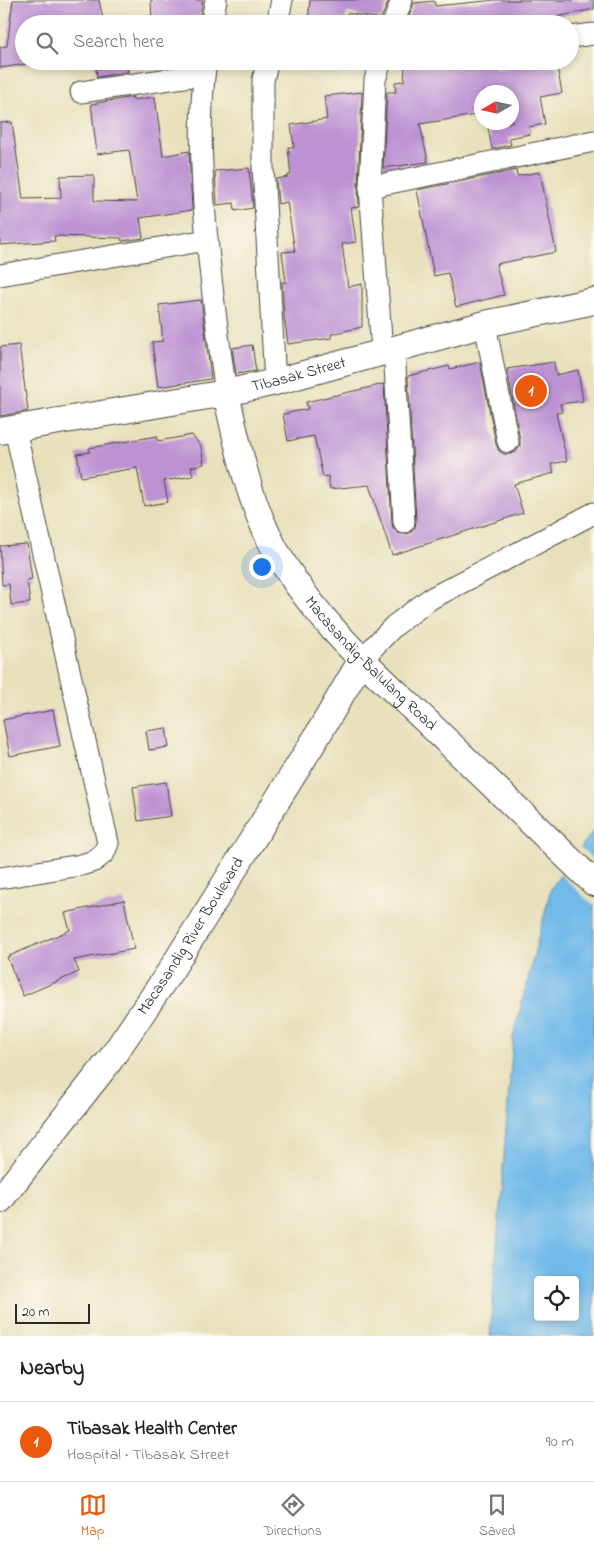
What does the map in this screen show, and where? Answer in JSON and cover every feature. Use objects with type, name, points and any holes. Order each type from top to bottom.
[{"type":"street","points":[[213,15],[216,0]]},
{"type":"street","points":[[279,15],[282,0]]},
{"type":"street","points":[[396,15],[402,0]]},
{"type":"street","points":[[579,36],[594,34]]},
{"type":"street","points":[[81,92],[195,70]]},
{"type":"street","points":[[205,70],[200,142],[207,240],[226,393]]},
{"type":"street","points":[[266,70],[263,80],[263,167],[276,382]]},
{"type":"street","points":[[381,70],[375,80],[370,187],[404,522]]},
{"type":"street","points":[[370,187],[594,141]]},
{"type":"street","points":[[0,275],[207,240]]},
{"type":"street","name":"Tibasak Street","points":[[7,430],[226,393],[276,382],[485,324],[594,301]]},
{"type":"street","points":[[485,324],[508,442]]},
{"type":"street","name":"Macasandig-Balulang Road","points":[[226,393],[246,476],[258,513],[276,551],[296,584],[323,619],[362,659],[594,883]]},
{"type":"street","points":[[0,878],[94,861],[104,853],[108,842],[7,430]]},
{"type":"street","points":[[362,659],[394,626],[430,599],[594,513]]},
{"type":"street","name":"Macasandig River Boulevard","points":[[0,1200],[110,1060],[171,970],[311,746],[362,659]]},
{"type":"water","points":[[594,830],[594,1336],[490,1336],[513,1038],[551,888]]},
{"type":"pier","points":[[579,846],[594,860],[594,906],[559,873]]},
{"type":"building","points":[[13,0],[99,0],[102,15],[15,15],[15,66],[0,68],[0,47],[7,46]]},
{"type":"building","points":[[151,0],[203,0],[200,15],[152,15]]},
{"type":"building","points":[[310,0],[389,0],[383,15],[347,13],[347,15],[309,15]]},
{"type":"building","points":[[496,0],[594,0],[594,9],[566,15],[409,15],[414,3],[434,1],[435,6]]},
{"type":"building","points":[[96,70],[128,70],[128,72],[97,77]]},
{"type":"building","points":[[405,70],[558,70],[562,93],[540,97],[545,124],[529,127],[530,134],[509,138],[511,145],[492,149],[488,130],[519,130],[519,85],[474,85],[474,115],[420,124],[428,162],[383,168],[387,92],[396,92],[395,82],[404,81]]},
{"type":"building","points":[[362,92],[358,186],[359,207],[351,208],[356,242],[342,244],[348,287],[362,284],[362,327],[331,334],[332,338],[288,344],[284,316],[282,282],[286,282],[282,252],[295,251],[287,202],[278,204],[276,179],[291,175],[288,147],[294,147],[291,125],[327,119],[324,96]]},
{"type":"building","points":[[133,97],[133,100],[155,97],[163,156],[189,151],[192,210],[140,218],[143,238],[122,241],[121,238],[54,236],[55,241],[0,245],[0,123],[12,122],[23,199],[61,198],[60,176],[94,175],[94,201],[137,202],[129,150],[97,154],[91,104]]},
{"type":"building","points":[[249,168],[253,208],[235,211],[234,203],[217,205],[215,171]]},
{"type":"building","points":[[516,170],[517,176],[540,172],[556,252],[496,264],[504,295],[456,307],[448,273],[434,276],[417,190]]},
{"type":"building","points":[[201,300],[211,379],[158,387],[152,342],[163,341],[159,305]]},
{"type":"building","points":[[19,345],[28,411],[0,416],[0,347]]},
{"type":"building","points":[[252,345],[256,371],[236,374],[232,348]]},
{"type":"building","points":[[480,362],[496,444],[499,451],[504,454],[516,452],[520,446],[507,369],[554,362],[556,375],[578,370],[583,401],[560,404],[562,412],[556,413],[567,461],[551,464],[554,473],[514,484],[523,513],[392,555],[369,485],[330,489],[328,476],[323,477],[314,436],[288,441],[283,414],[308,409],[306,402],[384,384],[392,523],[393,528],[398,533],[410,533],[415,528],[416,521],[408,376],[449,366],[450,369]]},
{"type":"building","points":[[192,435],[201,446],[204,464],[191,467],[193,476],[164,481],[168,502],[144,506],[137,468],[81,477],[77,454],[90,452],[89,448],[157,436],[158,441]]},
{"type":"building","points":[[27,544],[32,579],[27,580],[30,603],[11,605],[9,584],[2,585],[0,546]]},
{"type":"building","points":[[53,710],[60,746],[10,756],[3,720]]},
{"type":"building","points":[[166,728],[169,747],[149,750],[146,731]]},
{"type":"building","points":[[166,782],[171,816],[138,821],[133,787]]},
{"type":"building","points":[[124,900],[134,949],[74,960],[79,972],[23,996],[7,957],[70,930],[65,913]]},
{"type":"place","name":"Tibasak Health Center","points":[[531,391]]}]
